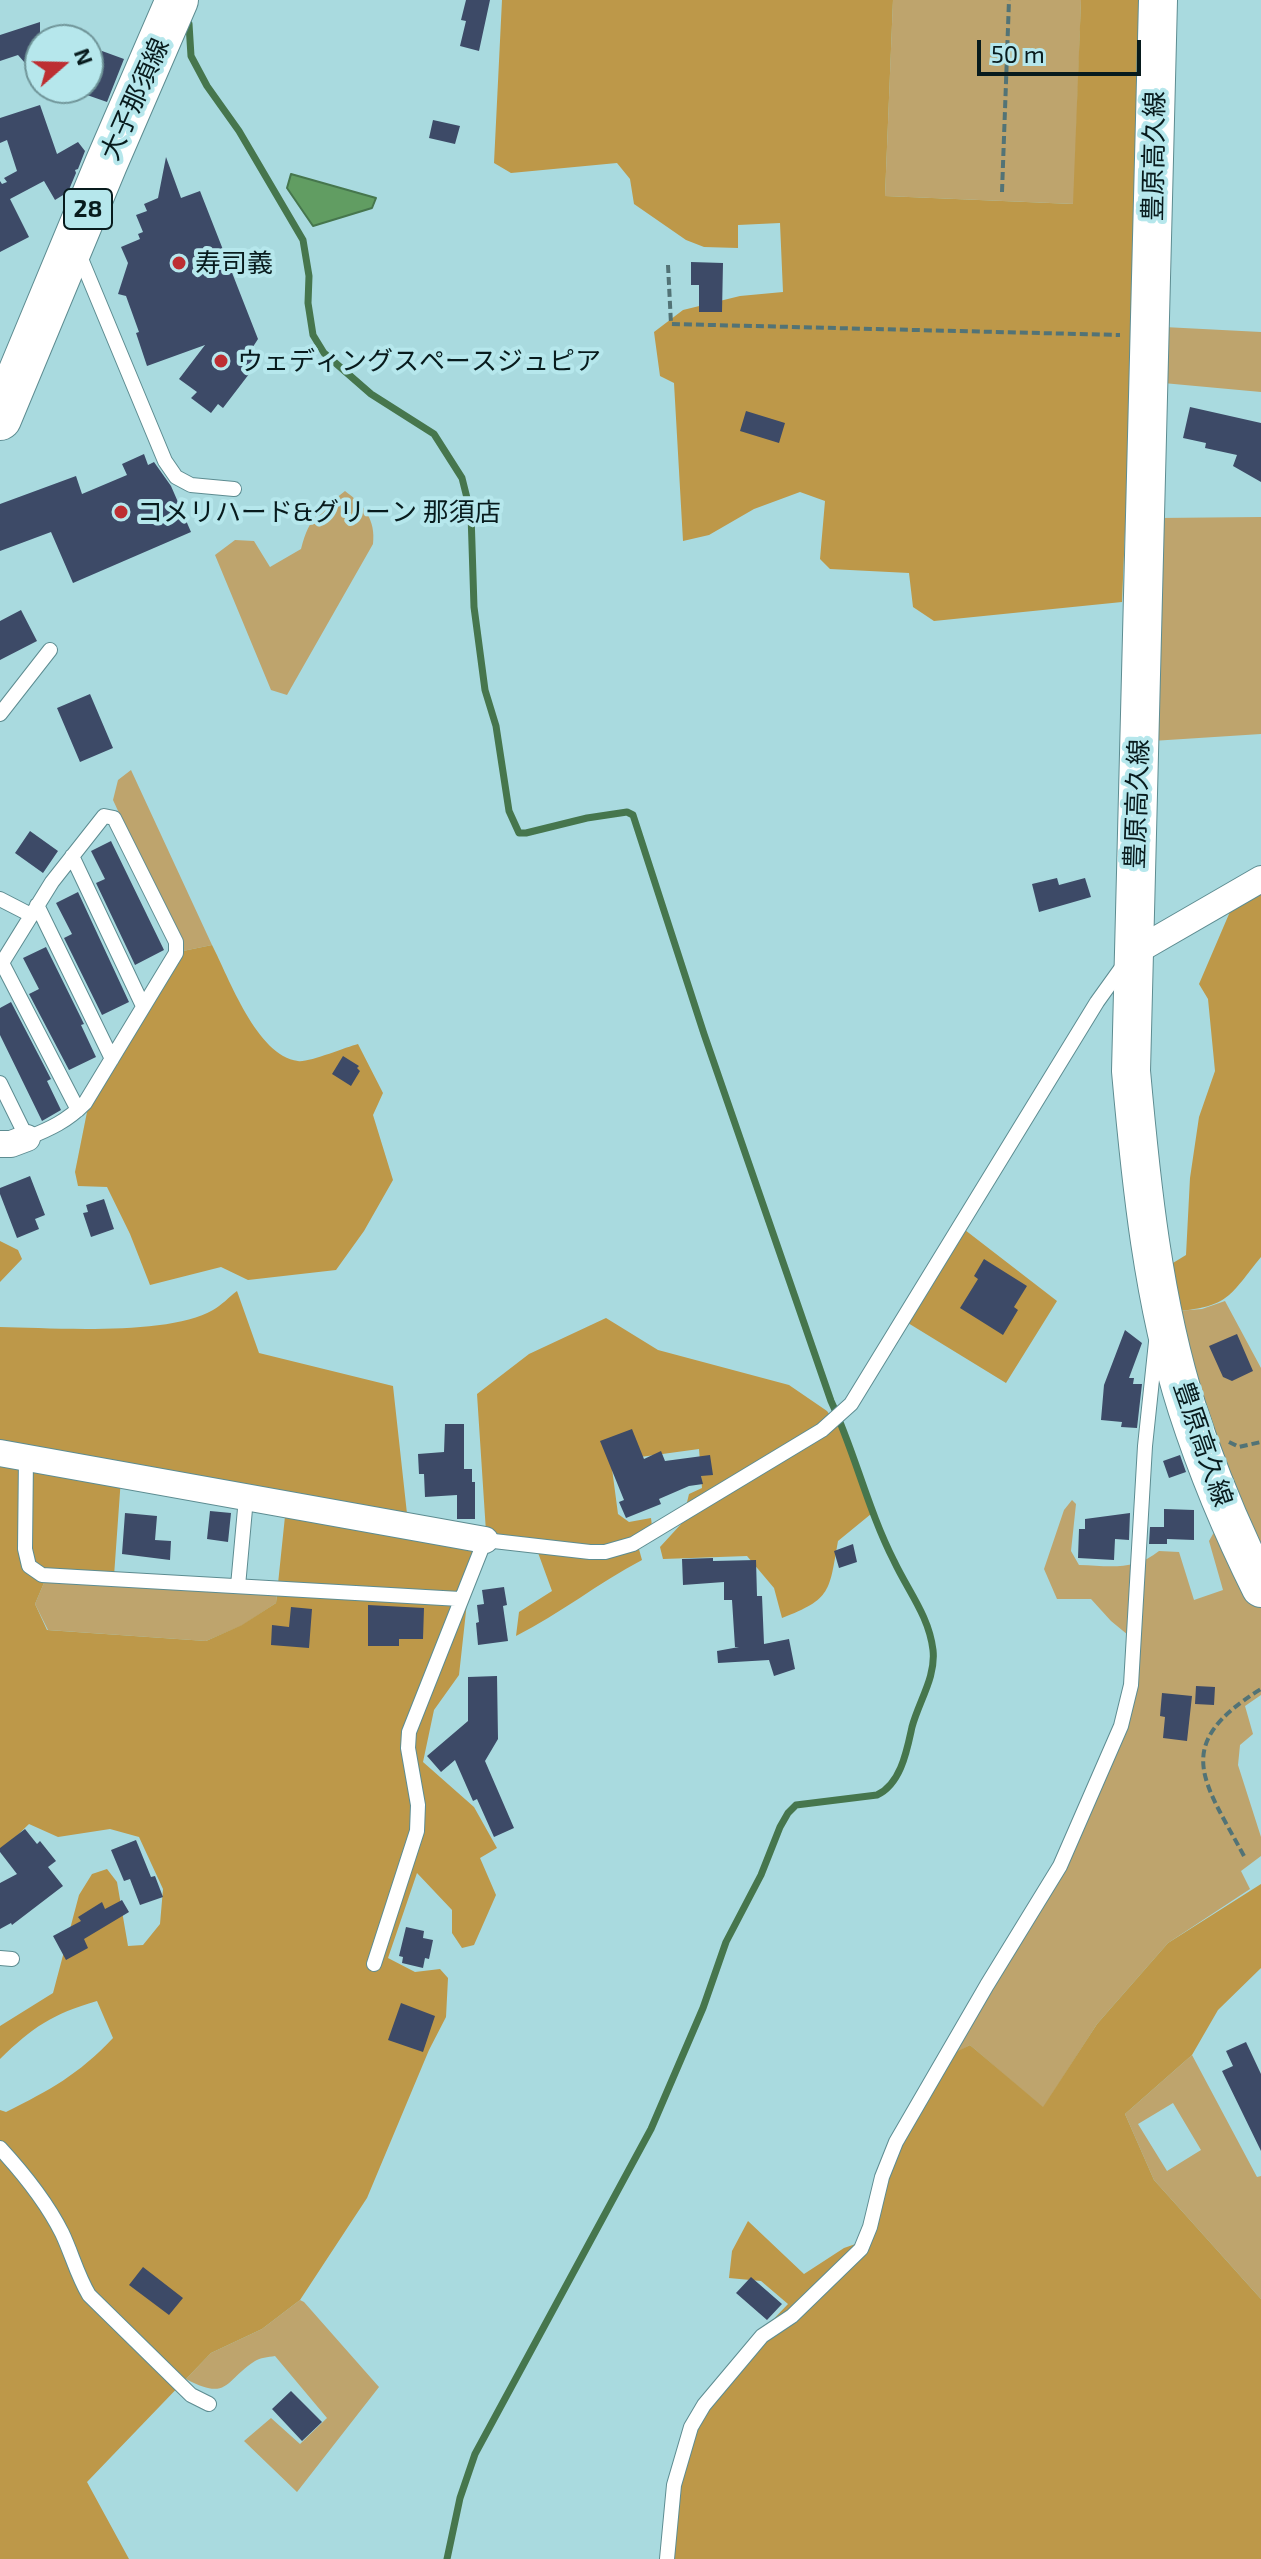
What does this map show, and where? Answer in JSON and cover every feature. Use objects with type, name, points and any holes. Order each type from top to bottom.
[{"type":"main road","name":"大子那須線","points":[[5,393],[75,242],[177,0]]},
{"type":"main road","name":"豊原高久線","points":[[1158,0],[1131,1071],[1140,1170],[1164,1318],[1186,1405],[1215,1488],[1261,1588]]},
{"type":"street","points":[[1133,953],[1261,879]]},
{"type":"street","points":[[0,1144],[27,1138]]},
{"type":"street","points":[[0,1453],[485,1540]]},
{"type":"lane","points":[[75,242],[170,469],[176,477],[191,485],[234,489]]},
{"type":"lane","points":[[0,714],[50,650]]},
{"type":"lane","points":[[0,1083],[27,1138],[55,1127],[78,1110],[85,1103],[176,953],[176,942],[114,818],[104,816],[72,856],[1,965],[78,1110]]},
{"type":"lane","points":[[72,856],[143,1006]]},
{"type":"lane","points":[[0,899],[34,910],[112,1059]]},
{"type":"lane","points":[[374,1964],[417,1831],[418,1805],[408,1748],[409,1732],[485,1540],[590,1552],[605,1552],[633,1544],[837,1418],[851,1404],[1097,1002],[1133,953]]},
{"type":"lane","points":[[667,2559],[674,2485],[691,2427],[704,2405],[762,2336],[792,2316],[861,2249],[870,2227],[882,2177],[896,2142],[1060,1866],[1121,1726],[1131,1685],[1149,1401],[1156,1342],[1164,1318]]},
{"type":"lane","points":[[26,1457],[25,1549],[29,1566],[42,1575],[460,1599]]},
{"type":"lane","points":[[238,1586],[246,1498]]},
{"type":"lane","points":[[0,2148],[27,2177],[48,2207],[89,2295],[191,2395],[209,2404]]},
{"type":"path","points":[[1002,192],[1009,0]]},
{"type":"path","points":[[668,265],[671,324],[1150,336]]},
{"type":"path","points":[[1244,1856],[1206,1786],[1202,1752],[1223,1718],[1238,1703],[1261,1689]]},
{"type":"shaded area","points":[[502,0],[893,0],[885,196],[1073,204],[1081,0],[1147,0],[1122,602],[934,621],[913,607],[909,573],[830,569],[820,559],[825,501],[800,492],[754,509],[709,535],[683,541],[674,383],[660,376],[654,332],[683,310],[740,296],[783,292],[780,223],[738,225],[738,248],[704,247],[686,240],[634,204],[630,179],[617,163],[511,173],[494,163]]},
{"type":"shaded area","points":[[893,0],[1081,0],[1074,204],[885,196]]},
{"type":"shaded area","points":[[291,174],[376,198],[372,208],[313,226],[287,188]]},
{"type":"shaded area","points":[[1164,327],[1261,332],[1261,392],[1163,383]]},
{"type":"shaded area","points":[[345,491],[367,514],[373,528],[373,544],[287,695],[271,690],[215,555],[235,540],[254,541],[270,567],[301,549],[317,515]]},
{"type":"shaded area","points":[[1261,517],[1261,734],[1152,741],[1158,518]]},
{"type":"shaded area","points":[[131,770],[212,945],[183,951],[113,800],[118,780]]},
{"type":"shaded area","points":[[1261,889],[1261,1257],[1227,1297],[1208,1306],[1177,1311],[1168,1266],[1186,1255],[1190,1178],[1199,1117],[1215,1071],[1208,999],[1199,984],[1232,907]]},
{"type":"shaded area","points":[[212,945],[246,1014],[270,1045],[283,1056],[303,1061],[358,1044],[383,1093],[373,1115],[393,1180],[364,1231],[336,1270],[248,1280],[221,1267],[150,1285],[107,1187],[78,1186],[75,1172],[87,1112],[183,951]]},
{"type":"shaded area","points":[[965,1230],[1057,1301],[1006,1383],[908,1323]]},
{"type":"shaded area","points":[[0,1241],[18,1250],[22,1259],[0,1282]]},
{"type":"shaded area","points":[[237,1291],[259,1353],[393,1386],[409,1532],[473,1548],[459,1675],[434,1710],[423,1762],[474,1807],[497,1848],[480,1858],[496,1895],[474,1945],[462,1948],[452,1933],[452,1910],[417,1873],[388,1958],[415,1972],[440,1969],[448,1978],[446,2017],[367,2198],[300,2300],[262,2329],[211,2353],[87,2482],[129,2559],[0,2559],[0,2110],[6,2112],[63,2081],[113,2038],[97,2001],[44,2023],[0,2059],[0,2026],[53,1993],[79,1895],[92,1874],[107,1869],[117,1882],[128,1946],[143,1945],[160,1924],[163,1889],[139,1837],[110,1829],[58,1837],[29,1824],[0,1852],[0,1327],[110,1329],[169,1324],[213,1310]],"holes":[[[122,1464],[287,1497],[276,1603],[242,1625],[206,1641],[47,1630],[35,1604],[49,1571],[114,1576]]]},
{"type":"shaded area","points":[[1225,1301],[1261,1368],[1261,1695],[1245,1706],[1253,1734],[1240,1745],[1238,1765],[1261,1837],[1261,1856],[1241,1871],[1250,1889],[1168,1943],[1097,2024],[1043,2108],[970,2045],[954,2054],[1018,1941],[1064,1873],[1127,1731],[1137,1681],[1139,1644],[1091,1599],[1057,1599],[1044,1569],[1064,1510],[1072,1500],[1076,1504],[1071,1551],[1079,1565],[1121,1566],[1140,1562],[1159,1551],[1179,1552],[1194,1600],[1223,1590],[1209,1541],[1217,1527],[1213,1433],[1177,1311],[1202,1309]]},
{"type":"shaded area","points":[[606,1318],[658,1350],[789,1385],[827,1411],[845,1436],[871,1514],[838,1541],[830,1582],[811,1605],[782,1618],[774,1588],[747,1556],[663,1559],[660,1547],[682,1523],[689,1494],[702,1488],[699,1449],[611,1461],[618,1514],[629,1522],[651,1518],[652,1526],[635,1535],[642,1560],[516,1636],[519,1612],[552,1591],[533,1539],[486,1532],[477,1394],[529,1354]]},
{"type":"shaded area","points":[[49,1571],[277,1591],[276,1603],[243,1625],[206,1641],[48,1630],[35,1604]]},
{"type":"shaded area","points":[[1261,1884],[1261,1968],[1218,2010],[1192,2055],[1125,2114],[1154,2180],[1261,2299],[1261,2559],[664,2559],[693,2430],[767,2326],[788,2304],[761,2281],[729,2278],[732,2251],[748,2221],[804,2274],[844,2248],[870,2239],[903,2142],[956,2052],[970,2045],[1043,2107],[1097,2024],[1168,1943]]},
{"type":"shaded area","points":[[1192,2055],[1257,2177],[1261,2176],[1261,2299],[1154,2180],[1125,2114]],"holes":[[[1173,2103],[1201,2150],[1167,2171],[1138,2124]]]},
{"type":"shaded area","points":[[300,2300],[379,2387],[297,2492],[244,2441],[271,2418],[300,2444],[327,2418],[275,2356],[255,2361],[219,2388],[200,2386],[186,2379],[211,2353],[262,2329]]},
{"type":"building","points":[[466,0],[490,0],[479,51],[460,46],[466,21],[461,20]]},
{"type":"building","points":[[24,27],[24,62],[18,55],[0,61],[0,35]]},
{"type":"building","points":[[104,52],[124,59],[107,102],[104,101]]},
{"type":"building","points":[[40,105],[57,154],[78,142],[85,151],[68,192],[55,200],[44,181],[10,199],[29,237],[0,252],[0,181],[2,184],[7,182],[4,178],[17,171],[7,140],[0,143],[0,118]]},
{"type":"building","points":[[433,120],[460,126],[455,144],[429,138]]},
{"type":"building","name":"寿司義","points":[[166,157],[181,198],[200,191],[258,339],[249,353],[259,361],[223,408],[218,404],[211,413],[191,398],[197,392],[179,379],[205,345],[147,366],[126,296],[118,294],[128,263],[121,247],[140,239],[138,234],[143,232],[136,215],[147,211],[144,204],[158,198]]},
{"type":"building","points":[[691,262],[723,263],[722,312],[699,312],[699,285],[691,285]]},
{"type":"building","points":[[1190,407],[1261,423],[1261,482],[1233,466],[1237,455],[1205,448],[1206,443],[1183,438]]},
{"type":"building","points":[[746,411],[785,423],[779,443],[740,431]]},
{"type":"building","name":"コメリハード&グリーン 那須店","points":[[144,454],[148,465],[154,462],[171,486],[191,532],[73,583],[51,532],[0,551],[0,504],[76,476],[82,494],[127,475],[122,464]]},
{"type":"building","points":[[21,610],[37,641],[0,660],[0,621]]},
{"type":"building","points":[[90,694],[113,748],[80,762],[57,708]]},
{"type":"building","points":[[30,831],[58,851],[43,873],[15,853]]},
{"type":"building","points":[[111,841],[164,950],[135,965],[96,883],[105,879],[91,851]]},
{"type":"building","points":[[1057,878],[1059,885],[1085,878],[1091,897],[1039,912],[1032,884]]},
{"type":"building","points":[[78,892],[129,1002],[102,1015],[64,938],[72,934],[56,903]]},
{"type":"building","points":[[46,947],[84,1024],[81,1025],[96,1057],[69,1070],[29,994],[39,989],[23,958]]},
{"type":"building","points":[[11,1002],[51,1079],[47,1081],[61,1110],[42,1121],[0,1035],[0,1008]]},
{"type":"building","points":[[343,1056],[359,1066],[360,1071],[351,1086],[332,1074]]},
{"type":"building","points":[[30,1176],[45,1215],[35,1219],[39,1229],[17,1238],[0,1188]]},
{"type":"building","points":[[104,1199],[114,1229],[91,1237],[83,1213],[88,1212],[86,1205]]},
{"type":"building","points":[[984,1259],[1027,1286],[1014,1307],[1018,1310],[1003,1335],[960,1308],[978,1279],[974,1276]]},
{"type":"building","points":[[1125,1330],[1142,1343],[1129,1378],[1134,1378],[1133,1384],[1142,1384],[1137,1428],[1121,1427],[1122,1422],[1101,1420],[1104,1385]]},
{"type":"building","points":[[1237,1334],[1253,1371],[1232,1381],[1223,1377],[1209,1346]]},
{"type":"building","points":[[445,1424],[464,1424],[464,1469],[472,1469],[472,1482],[475,1482],[475,1519],[457,1519],[457,1495],[425,1497],[424,1474],[419,1474],[418,1454],[444,1452]]},
{"type":"building","points":[[632,1429],[644,1459],[661,1451],[665,1461],[710,1455],[713,1475],[701,1476],[703,1484],[689,1486],[659,1499],[661,1504],[626,1518],[619,1502],[624,1500],[600,1441]]},
{"type":"building","points":[[1180,1455],[1186,1472],[1169,1478],[1163,1461]]},
{"type":"building","points":[[1164,1509],[1194,1510],[1194,1540],[1167,1539],[1167,1544],[1149,1544],[1150,1527],[1164,1527]]},
{"type":"building","points":[[210,1511],[231,1513],[228,1542],[207,1539]]},
{"type":"building","points":[[125,1513],[157,1516],[155,1540],[171,1541],[170,1560],[122,1554]]},
{"type":"building","points":[[1130,1513],[1129,1540],[1115,1539],[1114,1560],[1078,1558],[1079,1529],[1085,1529],[1085,1519]]},
{"type":"building","points":[[853,1544],[857,1562],[839,1568],[834,1551]]},
{"type":"building","points":[[713,1558],[713,1561],[756,1560],[757,1596],[762,1596],[764,1644],[789,1639],[795,1669],[774,1676],[769,1660],[718,1663],[717,1651],[739,1647],[735,1647],[732,1600],[724,1600],[724,1582],[683,1585],[682,1559]]},
{"type":"building","points":[[504,1587],[507,1605],[503,1606],[508,1641],[478,1645],[477,1605],[484,1604],[482,1590]]},
{"type":"building","points":[[368,1605],[424,1608],[423,1639],[399,1639],[399,1646],[368,1646]]},
{"type":"building","points":[[291,1607],[312,1609],[309,1648],[271,1645],[272,1625],[289,1627]]},
{"type":"building","points":[[497,1676],[498,1739],[485,1761],[514,1828],[494,1837],[477,1799],[473,1801],[455,1760],[441,1772],[427,1756],[468,1721],[468,1677]]},
{"type":"building","points":[[1196,1686],[1215,1687],[1214,1705],[1195,1704]]},
{"type":"building","points":[[1162,1693],[1192,1696],[1187,1741],[1163,1738],[1165,1717],[1160,1716]]},
{"type":"building","points":[[25,1829],[37,1844],[40,1841],[56,1861],[48,1867],[63,1886],[12,1925],[0,1929],[0,1883],[17,1874],[0,1848]]},
{"type":"building","points":[[136,1840],[163,1897],[140,1905],[130,1879],[124,1881],[111,1850]]},
{"type":"building","points":[[122,1900],[129,1912],[84,1939],[88,1948],[66,1960],[53,1936],[81,1921],[78,1917],[102,1902],[105,1909]]},
{"type":"building","points":[[406,1927],[424,1931],[423,1938],[433,1940],[429,1959],[425,1958],[423,1968],[402,1963],[403,1957],[399,1956]]},
{"type":"building","points":[[401,2003],[435,2016],[423,2052],[388,2040]]},
{"type":"building","points":[[1246,2042],[1261,2074],[1261,2151],[1222,2071],[1233,2066],[1226,2051]]},
{"type":"building","points":[[143,2267],[183,2298],[169,2315],[129,2285]]},
{"type":"building","points":[[751,2277],[782,2304],[767,2320],[736,2293]]},
{"type":"building","points":[[291,2391],[322,2422],[302,2441],[272,2409]]},
{"type":"waterway","points":[[189,24],[191,56],[303,240],[313,335],[324,353],[371,394],[434,434],[462,478],[471,514],[474,607],[485,690],[496,726],[509,811],[519,833],[587,818],[627,812],[633,815],[704,1034],[831,1401],[885,1542],[927,1626],[933,1650],[930,1679],[915,1717],[902,1766],[892,1783],[877,1795],[796,1805],[780,1827],[761,1875],[726,1942],[703,2008],[651,2129],[475,2454],[460,2498],[447,2559]]},
{"type":"place","name":"寿司義","points":[[179,263]]},
{"type":"place","name":"ウェディングスペースジュピア","points":[[221,361]]},
{"type":"place","name":"コメリハード&グリーン 那須店","points":[[121,512]]}]
